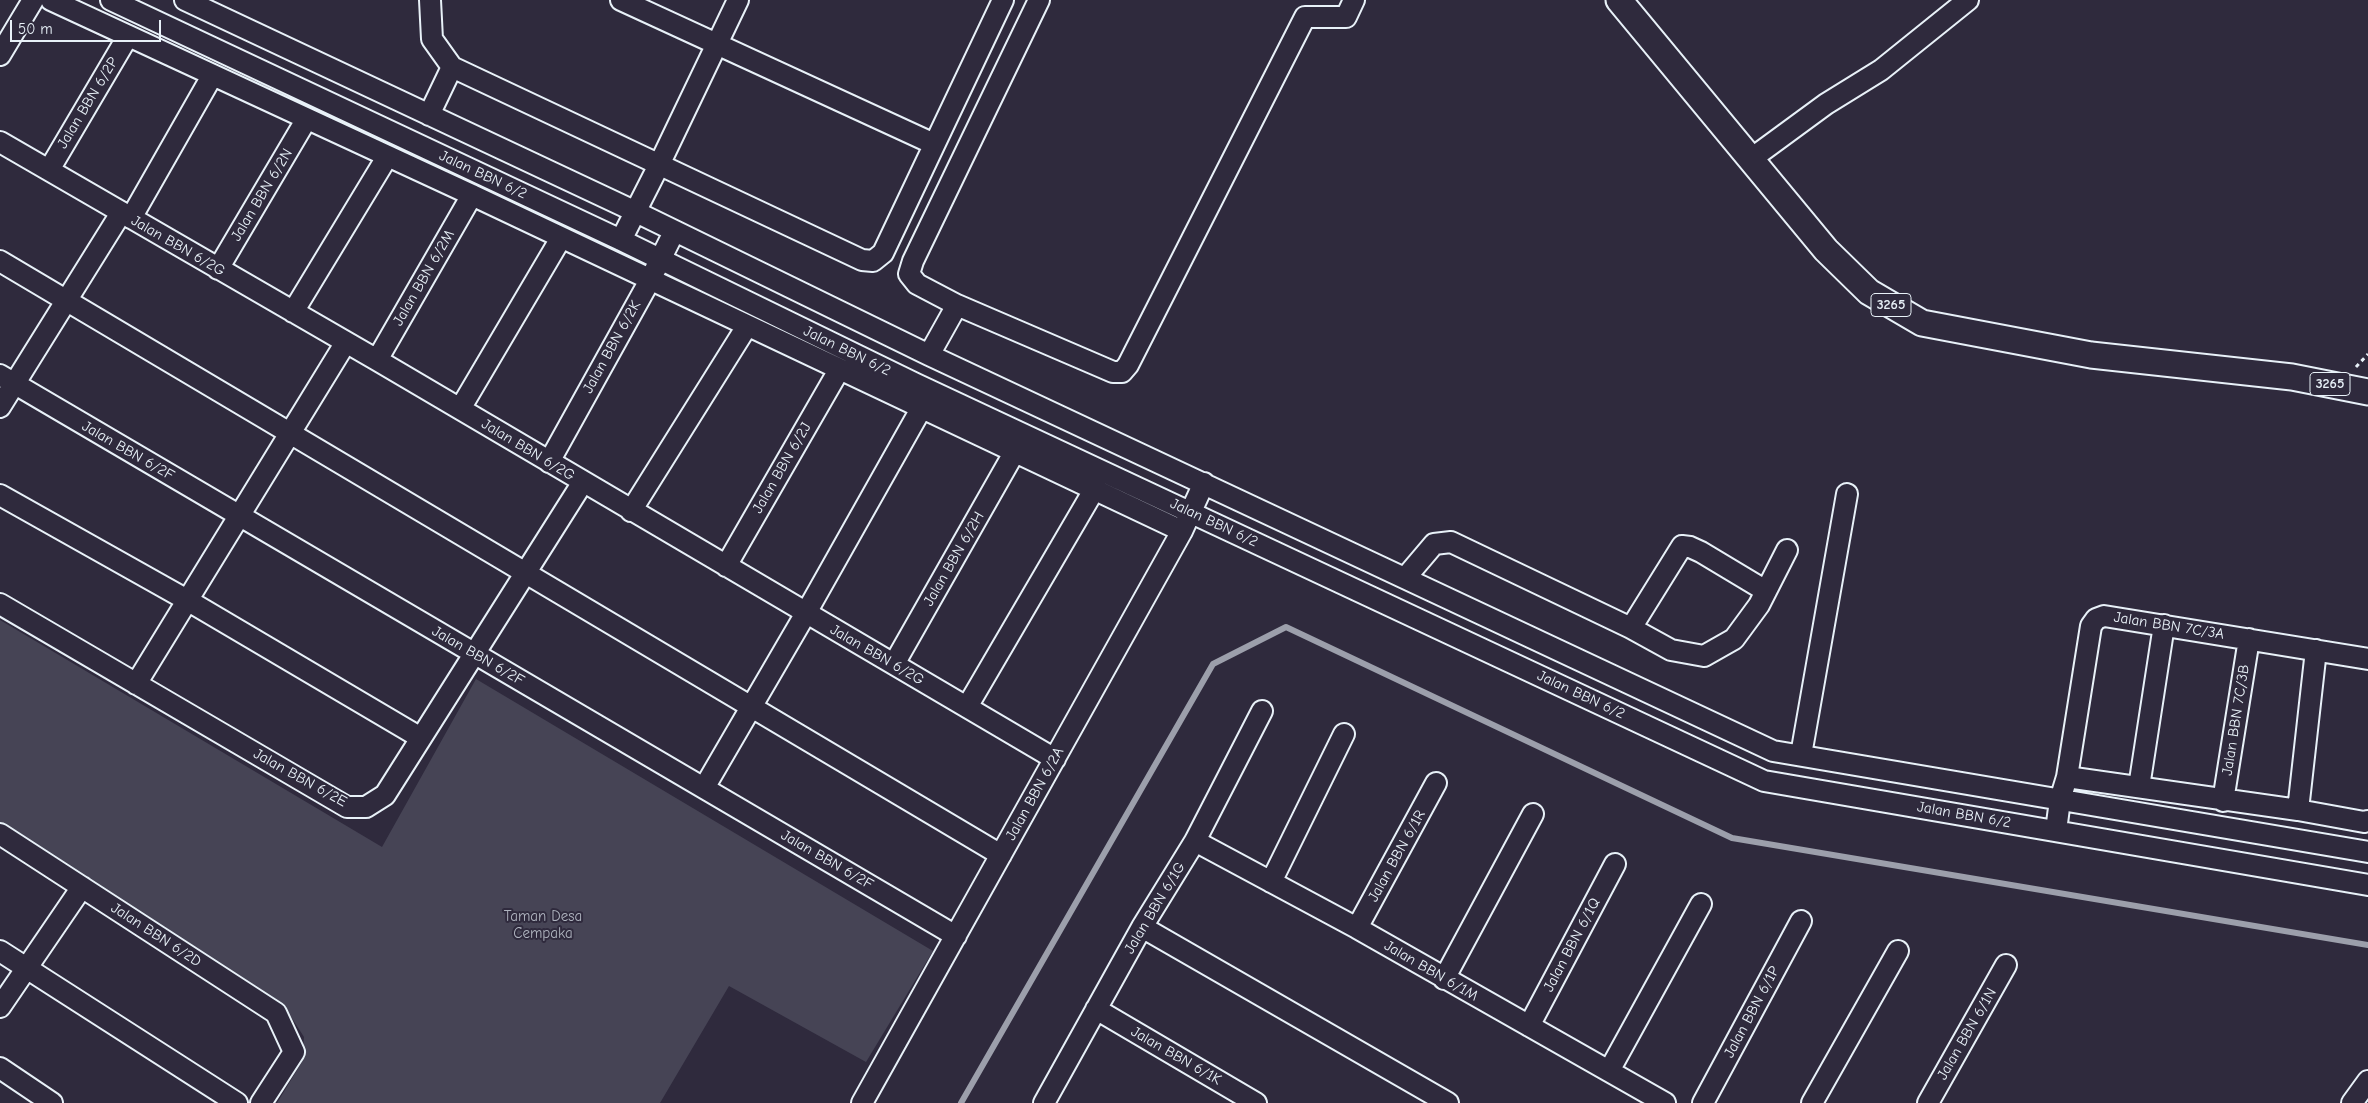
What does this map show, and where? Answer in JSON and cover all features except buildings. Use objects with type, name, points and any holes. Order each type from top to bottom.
[{"type":"main road","name":"3265","points":[[1619,0],[1826,250],[1868,292],[1922,323],[2091,355],[2292,377],[2368,392]]},
{"type":"street","points":[[0,55],[33,0]]},
{"type":"street","points":[[50,0],[306,120],[472,195],[920,409],[1182,531]]},
{"type":"street","name":"Jalan BBN 6/2","points":[[111,0],[621,240],[916,384],[1764,781],[2368,886]]},
{"type":"street","name":"Jalan BBN 6/2","points":[[185,0],[634,212],[929,355],[1406,577],[1773,751],[2368,852]]},
{"type":"street","points":[[430,0],[432,39],[452,67],[862,260],[873,261],[883,253],[1002,0]]},
{"type":"street","points":[[621,0],[934,144]]},
{"type":"street","points":[[621,240],[738,0]]},
{"type":"street","points":[[1039,0],[913,261],[909,274],[917,284],[957,305],[1113,372],[1122,372],[1128,365],[1305,17],[1346,17],[1354,0]]},
{"type":"street","points":[[1751,159],[1826,104],[1881,70],[1968,0]]},
{"type":"street","name":"Jalan BBN 6/2P","points":[[49,170],[128,36]]},
{"type":"street","points":[[429,115],[452,67]]},
{"type":"street","points":[[0,407],[7,380],[67,300],[126,216],[212,76]]},
{"type":"street","name":"Jalan BBN 6/2N","points":[[218,269],[306,120]]},
{"type":"street","name":"Jalan BBN 6/2G","points":[[0,142],[377,360],[631,511],[1055,758]]},
{"type":"street","points":[[293,312],[387,157]]},
{"type":"street","name":"Jalan BBN 6/2M","points":[[377,360],[472,195]]},
{"type":"street","name":"Jalan BBN 6/2K","points":[[548,462],[650,280],[674,232]]},
{"type":"street","points":[[460,409],[561,238]]},
{"type":"street","points":[[0,261],[1001,855]]},
{"type":"street","points":[[929,355],[957,305]]},
{"type":"street","points":[[631,511],[746,326]]},
{"type":"street","points":[[136,684],[238,515],[346,342]]},
{"type":"street","name":"Jalan BBN 6/2J","points":[[726,566],[839,370]]},
{"type":"street","name":"Jalan BBN 6/2F","points":[[7,380],[956,936]]},
{"type":"street","points":[[704,788],[806,613],[920,409]]},
{"type":"street","name":"Jalan BBN 6/2H","points":[[894,664],[1014,453]]},
{"type":"street","name":"Jalan BBN 6/2E","points":[[0,604],[347,806],[366,808],[385,795],[583,482]]},
{"type":"street","name":"Jalan BBN 6/2A","points":[[862,1103],[1182,531],[1204,483]]},
{"type":"street","points":[[967,707],[1094,490]]},
{"type":"street","points":[[1801,756],[1847,494]]},
{"type":"street","points":[[0,495],[187,600],[421,738]]},
{"type":"street","points":[[1406,577],[1434,544],[1451,542],[1631,628],[1671,650],[1704,656],[1734,638],[1759,606],[1787,550]]},
{"type":"street","points":[[1631,628],[1682,546],[1701,552],[1766,591]]},
{"type":"street","name":"Jalan BBN 7C/3A","points":[[2056,831],[2060,800],[2067,777],[2091,626],[2096,619],[2104,616],[2368,659]]},
{"type":"street","points":[[2139,787],[2164,625]]},
{"type":"street","name":"Jalan BBN 7C/3B","points":[[2223,801],[2249,639]]},
{"type":"street","points":[[2298,810],[2316,650]]},
{"type":"street","name":"Jalan BBN 6/1G","points":[[1052,1100],[1096,1009],[1195,841],[1262,712]]},
{"type":"street","points":[[1271,882],[1344,734]]},
{"type":"street","points":[[2067,777],[2223,801],[2298,810],[2364,822],[2368,821]]},
{"type":"street","name":"Jalan BBN 6/1R","points":[[1357,928],[1436,783]]},
{"type":"street","points":[[1444,979],[1533,814]]},
{"type":"street","name":"Jalan BBN 6/2D","points":[[0,834],[276,1013],[294,1052],[262,1103]]},
{"type":"street","name":"Jalan BBN 6/1M","points":[[1195,841],[1357,928],[1665,1103]]},
{"type":"street","name":"Jalan BBN 6/1Q","points":[[1529,1026],[1615,864]]},
{"type":"street","points":[[0,1007],[82,887]]},
{"type":"street","points":[[1608,1071],[1701,904]]},
{"type":"street","name":"Jalan BBN 6/1P","points":[[1703,1103],[1801,921]]},
{"type":"street","points":[[1142,928],[1448,1103]]},
{"type":"street","points":[[0,951],[237,1103]]},
{"type":"street","points":[[1812,1103],[1898,951]]},
{"type":"street","name":"Jalan BBN 6/1N","points":[[1928,1103],[2006,965]]},
{"type":"street","name":"Jalan BBN 6/1K","points":[[1096,1009],[1256,1103]]},
{"type":"street","points":[[0,1068],[52,1103]]},
{"type":"street","points":[[2352,1103],[2368,1081]]},
{"type":"green space","name":"Taman Desa Cempaka","points":[[0,620],[382,847],[476,679],[933,951],[866,1062],[729,986],[660,1103],[277,1103],[302,1062],[304,1037],[288,1012],[0,823]]},
{"type":"waterway","points":[[961,1103],[1213,664],[1286,627],[1732,838],[2368,945]]}]
